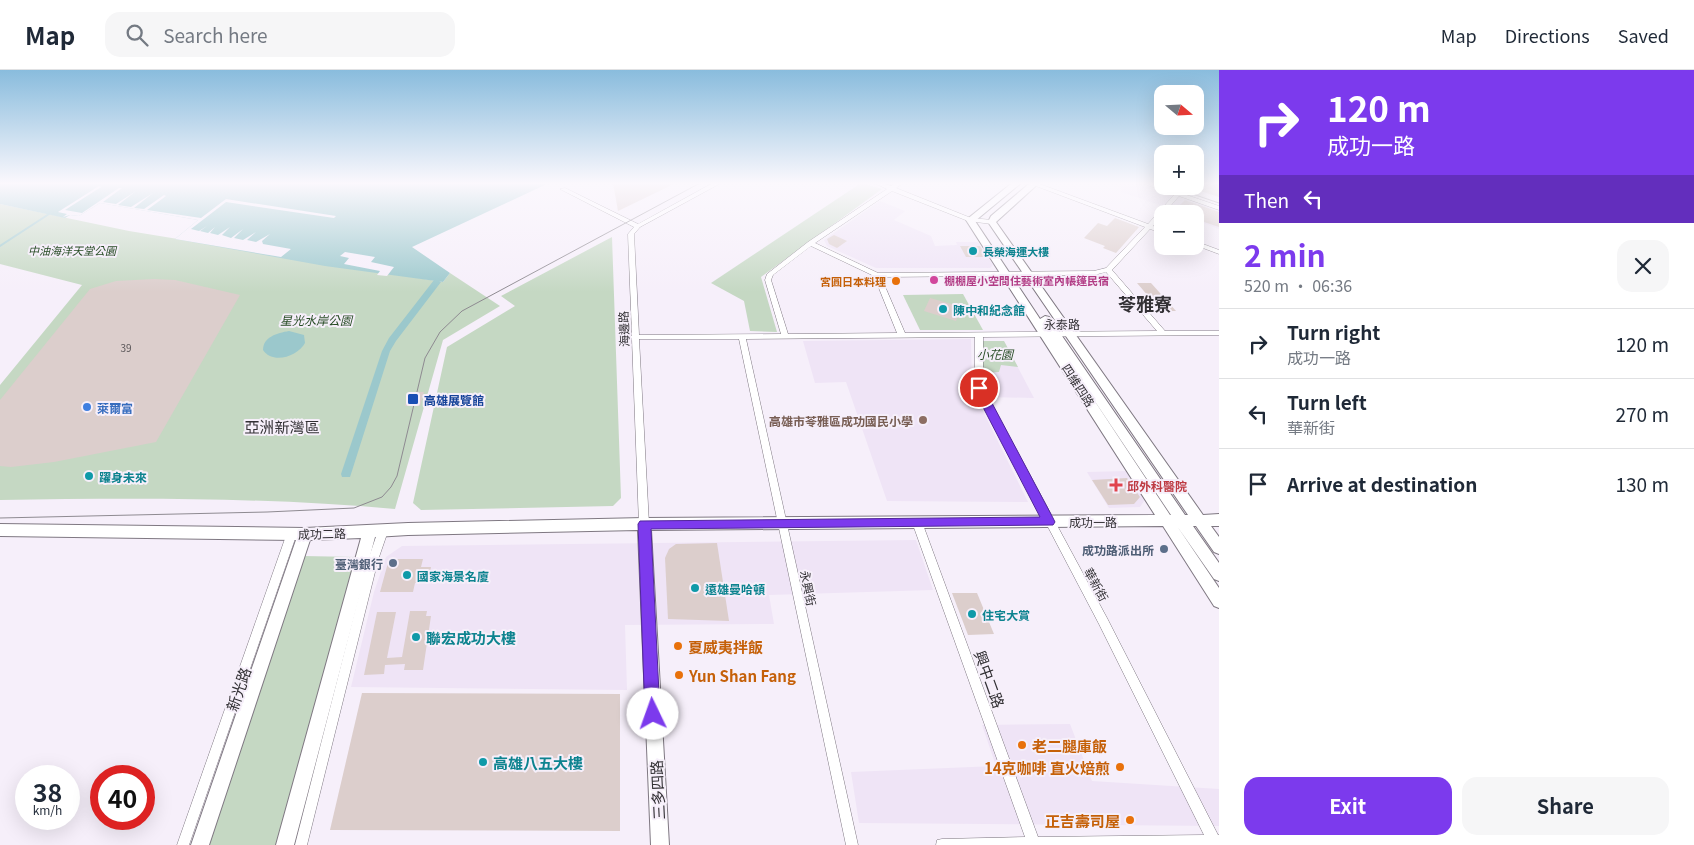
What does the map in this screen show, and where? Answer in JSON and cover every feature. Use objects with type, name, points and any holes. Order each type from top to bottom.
[{"type":"street","points":[[624,219],[638,226],[651,219]]},
{"type":"street","points":[[785,336],[768,280],[770,274],[846,219]]},
{"type":"street","name":"四維四路","points":[[975,219],[1009,273],[1219,575]]},
{"type":"street","points":[[976,219],[992,222],[995,219]]},
{"type":"street","points":[[1131,219],[1154,228]]},
{"type":"street","points":[[810,244],[877,275],[1094,273],[1108,270],[1156,219]]},
{"type":"street","name":"四維四路","points":[[992,222],[1030,273],[1219,548]]},
{"type":"street","name":"海邊路","points":[[638,226],[631,234],[630,239],[644,524]]},
{"type":"street","points":[[1204,246],[1219,252]]},
{"type":"street","points":[[1108,270],[1164,334]]},
{"type":"street","points":[[877,275],[902,335]]},
{"type":"street","name":"永泰路","points":[[634,337],[1219,333]]},
{"type":"street","name":"四維四路","points":[[1051,334],[1166,521],[1219,601]]},
{"type":"street","name":"華新街","points":[[979,335],[979,388],[1103,621],[1216,841]]},
{"type":"street","name":"永興街","points":[[742,337],[852,845]]},
{"type":"street","points":[[1182,521],[1219,520]]},
{"type":"street","name":"成功一路","points":[[644,524],[1182,521]]},
{"type":"street","name":"興中二路","points":[[917,522],[1034,844]]},
{"type":"street","name":"成功二路","points":[[0,531],[298,533],[376,532],[417,528],[644,524]]},
{"type":"street","name":"三多四路","points":[[644,524],[660,845]]},
{"type":"street","points":[[285,845],[376,532]]},
{"type":"street","points":[[301,845],[372,560],[376,532]]},
{"type":"street","name":"新光路","points":[[183,845],[298,533]]},
{"type":"street","name":"新光路","points":[[200,845],[298,533]]},
{"type":"street","points":[[942,845],[1216,841]]},
{"type":"shaded area","points":[[854,219],[895,219],[931,236],[935,246],[957,245],[956,242],[978,242],[993,265],[990,268],[876,268],[827,246],[824,240]]},
{"type":"shaded area","points":[[1204,219],[1219,219],[1219,229],[1204,223]]},
{"type":"shaded area","name":"高雄市苓雅區成功國民小學","points":[[971,339],[972,389],[1028,502],[887,501],[846,382],[815,383],[803,341]]},
{"type":"shaded area","points":[[983,341],[1004,341],[1034,398],[989,397],[983,390]]},
{"type":"shaded area","name":"邱外科醫院","points":[[1128,471],[1146,498],[1140,507],[1109,508],[1087,472]]},
{"type":"shaded area","points":[[916,540],[933,590],[769,595],[774,624],[625,625],[627,690],[351,687],[374,592],[386,557],[402,546]]},
{"type":"shaded area","points":[[1070,724],[1092,781],[1219,789],[1219,826],[859,823],[851,772],[996,766],[982,725]]},
{"type":"green space","points":[[0,219],[72,219],[129,231],[443,282],[450,273],[500,306],[443,340],[395,509],[247,500],[0,500],[0,385],[82,285],[0,264]]},
{"type":"green space","points":[[807,219],[841,219],[761,277],[777,332],[750,331],[744,301],[711,283]]},
{"type":"green space","points":[[612,237],[621,498],[613,506],[421,510],[413,503],[447,347],[515,306],[501,296]]},
{"type":"green space","points":[[963,294],[983,330],[920,330],[903,295]]},
{"type":"green space","name":"小花園","points":[[983,341],[1004,341],[1018,367],[1001,365],[999,372],[982,373]]},
{"type":"green space","points":[[303,556],[356,557],[278,845],[206,845]]},
{"type":"water","points":[[193,219],[472,219],[412,247],[450,273],[443,282],[325,266],[175,239],[198,220]]},
{"type":"water","points":[[289,331],[304,335],[305,343],[302,348],[285,357],[279,358],[267,355],[263,350],[265,342],[276,334]]},
{"type":"pier","points":[[193,219],[204,219],[191,229],[199,231],[207,226],[200,231],[208,233],[215,227],[210,233],[218,235],[230,227],[222,235],[231,238],[243,229],[234,238],[243,240],[256,232],[247,240],[256,242],[270,234],[262,241],[263,244],[291,249],[281,257],[175,239],[198,220]]},
{"type":"pier","points":[[345,252],[375,257],[371,262],[394,267],[387,276],[377,275],[380,271],[344,264],[349,258],[340,256]]},
{"type":"building","points":[[1114,219],[1118,219],[1139,227],[1116,253],[1103,248],[1105,246],[1084,238],[1098,223],[1107,226]]},
{"type":"building","points":[[1204,219],[1219,219],[1219,227],[1204,222]]},
{"type":"building","points":[[834,235],[847,241],[837,248],[829,244],[827,239]]},
{"type":"building","name":"長榮海運大樓","points":[[960,246],[980,246],[987,257],[966,257]]},
{"type":"building","points":[[175,280],[240,295],[156,442],[54,462],[11,467],[0,466],[0,400],[90,289],[116,281]]},
{"type":"building","points":[[1137,283],[1151,283],[1176,311],[1161,311]]},
{"type":"building","name":"陳中和紀念館","points":[[930,298],[962,307],[956,321],[924,311]]},
{"type":"building","points":[[409,392],[424,392],[420,406],[405,406]]},
{"type":"building","name":"邱外科醫院","points":[[1127,478],[1140,497],[1134,504],[1108,505],[1092,480]]},
{"type":"building","name":"遠雄曼哈頓","points":[[717,543],[729,621],[668,619],[665,558],[669,549],[676,544]]},
{"type":"building","name":"國家海景名廈","points":[[389,559],[423,559],[421,567],[431,567],[428,583],[415,583],[413,592],[380,592]]},
{"type":"building","name":"住宅大賞","points":[[952,593],[977,593],[994,634],[968,635]]},
{"type":"building","name":"聯宏成功大樓","points":[[410,611],[427,611],[426,616],[431,616],[423,670],[404,670],[405,664],[385,665],[384,674],[364,675],[377,612],[396,612],[387,658],[402,657]]},
{"type":"building","name":"高雄八五大樓","points":[[362,693],[620,694],[620,831],[330,830]]},
{"type":"waterway","points":[[0,246],[41,219]]},
{"type":"waterway","points":[[346,474],[386,351],[392,340],[437,282]]},
{"type":"tram line","points":[[0,518],[267,512],[354,508],[382,497],[391,487],[397,476],[425,358],[440,332],[462,311],[633,219]]},
{"type":"place","name":"長榮海運大樓","points":[[973,251]]},
{"type":"place","name":"棚棚屋小空間住藝術室內帳篷民宿","points":[[934,280]]},
{"type":"place","name":"宮圓日本料理","points":[[896,281]]},
{"type":"place","name":"陳中和紀念館","points":[[943,309]]},
{"type":"place","name":"高雄展覽館","points":[[413,399]]},
{"type":"place","name":"萊爾富","points":[[87,407]]},
{"type":"place","name":"高雄市苓雅區成功國民小學","points":[[923,420]]},
{"type":"place","name":"躍身未來","points":[[89,476]]},
{"type":"place","name":"邱外科醫院","points":[[1116,485]]},
{"type":"place","name":"成功路派出所","points":[[1164,549]]},
{"type":"place","name":"臺灣銀行","points":[[393,563]]},
{"type":"place","name":"國家海景名廈","points":[[407,575]]},
{"type":"place","name":"遠雄曼哈頓","points":[[695,588]]},
{"type":"place","name":"住宅大賞","points":[[972,614]]},
{"type":"place","name":"聯宏成功大樓","points":[[416,637]]},
{"type":"place","name":"夏威夷拌飯","points":[[678,646]]},
{"type":"place","name":"Yun Shan Fang","points":[[679,675]]},
{"type":"place","name":"老二腿庫飯","points":[[1022,745]]},
{"type":"place","name":"高雄八五大樓","points":[[483,762]]},
{"type":"place","name":"14克咖啡 直火焙煎","points":[[1120,767]]},
{"type":"place","name":"正吉壽司屋","points":[[1130,820]]},
{"type":"district","name":"苓雅寮","points":[[1145,303]]},
{"type":"district","name":"亞洲新灣區","points":[[282,426]]},
{"type":"route","points":[[653,714],[644,524],[1049,522],[979,388]]},
{"type":"park label","name":"中油海洋天堂公園","points":[[72,250]]},
{"type":"park label","name":"星光水岸公園","points":[[316,319]]}]
